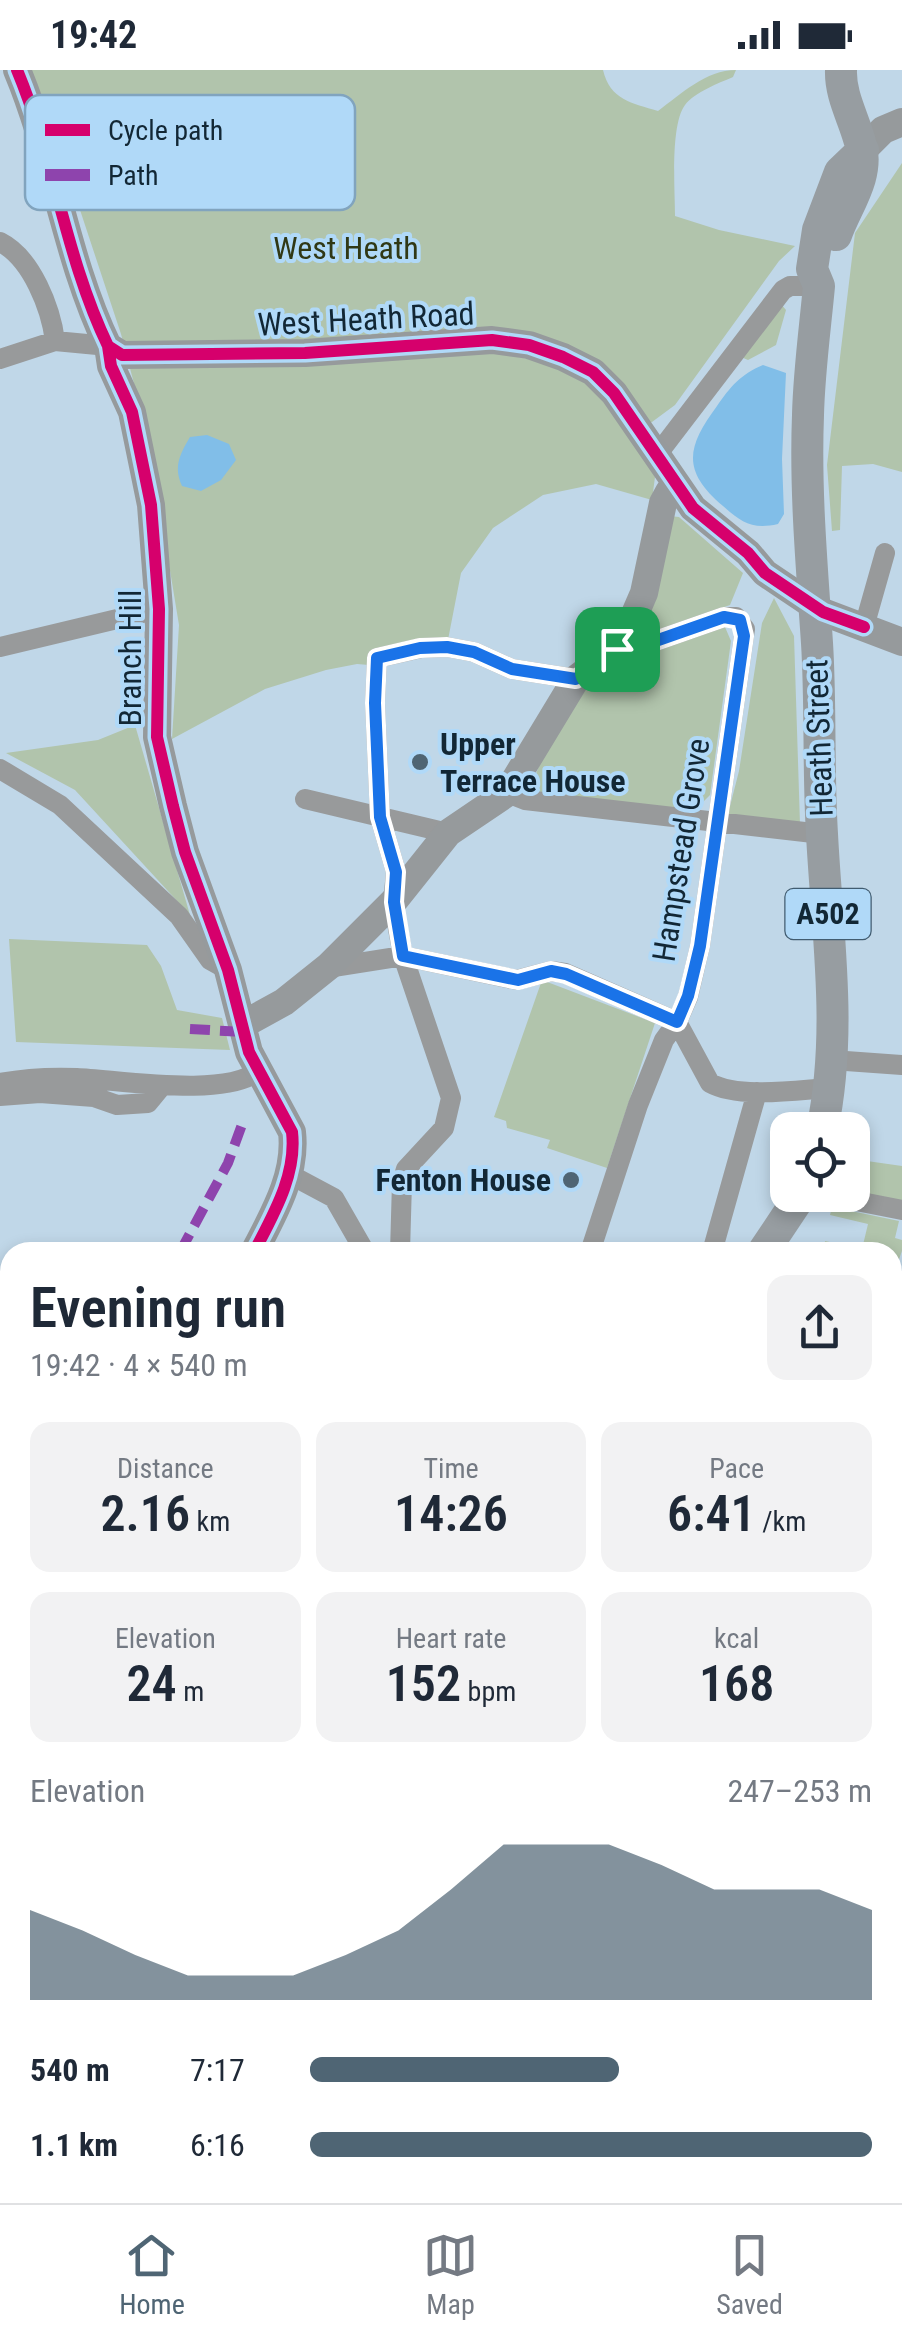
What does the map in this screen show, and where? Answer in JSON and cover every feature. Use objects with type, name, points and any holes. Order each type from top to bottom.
[{"type":"main road","points":[[840,70],[842,91],[862,150]]},
{"type":"main road","name":"A502","points":[[819,286],[812,269],[818,230],[840,172],[862,150]]},
{"type":"main road","name":"Heath Street","points":[[819,286],[808,412],[812,604],[832,964],[831,1074],[825,1112]]},
{"type":"main road","points":[[770,1242],[790,1212]]},
{"type":"street","points":[[17,70],[28,95]]},
{"type":"street","points":[[862,150],[883,130],[902,122]]},
{"type":"street","points":[[862,150],[892,144],[902,132]]},
{"type":"street","points":[[0,359],[55,341],[108,346],[81,287],[61,210]]},
{"type":"street","points":[[0,242],[23,263],[52,314],[55,341]]},
{"type":"street","points":[[658,456],[782,290],[790,286],[819,286]]},
{"type":"street","name":"West Heath Road","points":[[108,346],[122,355],[305,353],[492,340],[529,345],[564,356],[592,372],[632,415],[693,508],[748,553],[765,573],[838,618],[902,642]]},
{"type":"street","name":"Branch Hill","points":[[108,346],[111,366],[132,412],[151,506],[159,609],[158,737],[185,852],[228,970],[249,1052],[292,1132],[289,1174]]},
{"type":"street","points":[[244,1024],[284,1002],[326,968],[394,902],[448,833],[508,793],[576,679],[617,649],[631,626],[644,592],[663,503],[668,492],[677,486]]},
{"type":"street","points":[[864,627],[885,553]]},
{"type":"street","points":[[0,647],[159,609]]},
{"type":"street","name":"Hampstead Grove","points":[[593,1242],[638,1105],[664,1040],[688,996],[700,946],[744,636],[740,620],[724,617],[624,652],[617,649]]},
{"type":"street","points":[[400,1242],[402,1182],[412,1162],[444,1128],[451,1098],[403,956],[394,902],[396,872],[380,817],[377,658],[420,648],[447,647],[474,652],[512,669],[576,679]]},
{"type":"street","points":[[0,769],[60,805],[179,916],[210,960],[228,970]]},
{"type":"street","points":[[508,793],[524,800],[822,834]]},
{"type":"street","points":[[306,800],[448,833]]},
{"type":"street","points":[[326,968],[403,956],[518,980],[551,971],[566,974],[677,1022],[710,1082],[717,1086],[756,1092],[831,1074],[902,1065]]},
{"type":"street","points":[[0,1082],[74,1078],[162,1086],[247,1080],[258,1071]]},
{"type":"street","points":[[0,1096],[40,1093],[94,1097],[117,1105],[148,1103],[162,1086]]},
{"type":"street","points":[[715,1242],[756,1092]]},
{"type":"street","points":[[259,1242],[289,1174],[334,1198],[359,1242]]},
{"type":"street","points":[[870,1204],[902,1210]]},
{"type":"green space","name":"West Heath","points":[[30,70],[603,70],[617,94],[658,111],[704,78],[736,70],[733,77],[695,96],[680,114],[674,158],[675,216],[795,246],[779,261],[675,405],[633,436],[655,477],[652,500],[596,484],[543,495],[493,528],[461,573],[446,650],[381,666],[357,664],[326,670],[265,689],[172,739],[179,625],[148,437],[121,334],[80,210],[355,210],[355,95],[40,95]]},
{"type":"green space","points":[[902,163],[902,472],[873,464],[842,466],[840,530],[832,531],[827,465],[855,233]]},
{"type":"green space","points":[[781,304],[786,310],[776,345],[748,360],[741,357]]},
{"type":"green space","points":[[669,516],[679,517],[743,573],[730,605],[637,637]]},
{"type":"green space","points":[[774,598],[794,636],[800,824],[728,814],[739,771],[762,623]]},
{"type":"green space","points":[[716,626],[725,627],[731,641],[710,795],[700,805],[684,812],[529,791],[561,719],[589,683],[633,656]]},
{"type":"green space","points":[[135,725],[190,915],[75,790],[6,753],[98,740]]},
{"type":"green space","points":[[9,939],[147,945],[161,966],[177,1010],[222,1018],[230,1050],[16,1042]]},
{"type":"green space","points":[[542,980],[655,1023],[607,1168],[547,1148],[550,1140],[507,1128],[506,1121],[494,1117]]},
{"type":"green space","points":[[870,1161],[902,1166],[902,1205],[870,1199]]},
{"type":"green space","points":[[831,1212],[856,1212],[899,1221],[895,1238],[902,1242],[864,1242],[868,1224],[830,1215]]},
{"type":"shaded area","points":[[763,365],[786,373],[784,514],[778,524],[761,526],[741,520],[709,493],[700,481],[693,458],[699,434],[731,387]]},
{"type":"shaded area","points":[[207,435],[229,444],[236,460],[221,480],[201,491],[182,486],[178,467],[183,449],[190,437]]},
{"type":"marked path","points":[[190,1029],[245,1032]]},
{"type":"marked path","points":[[185,1242],[228,1163],[244,1119]]},
{"type":"cycle path","points":[[17,70],[27,95]]},
{"type":"cycle path","points":[[61,210],[93,312],[108,346],[122,355],[305,353],[492,340],[529,345],[593,372],[614,393],[693,508],[748,553],[765,573],[823,612],[864,627]]},
{"type":"cycle path","points":[[108,346],[111,366],[132,412],[151,505],[159,609],[157,737],[173,806],[185,852],[228,970],[249,1052],[292,1132],[287,1179],[259,1242]]},
{"type":"place","name":"Upper Terrace House","points":[[420,762]]},
{"type":"place","name":"Fenton House","points":[[571,1180]]},
{"type":"route","points":[[724,617],[736,617],[744,624],[700,946],[677,1022],[566,974],[551,971],[518,980],[403,956],[394,902],[396,872],[380,817],[377,658],[420,648],[447,647],[474,652],[512,669],[576,679],[617,649],[624,652],[724,617]]}]
